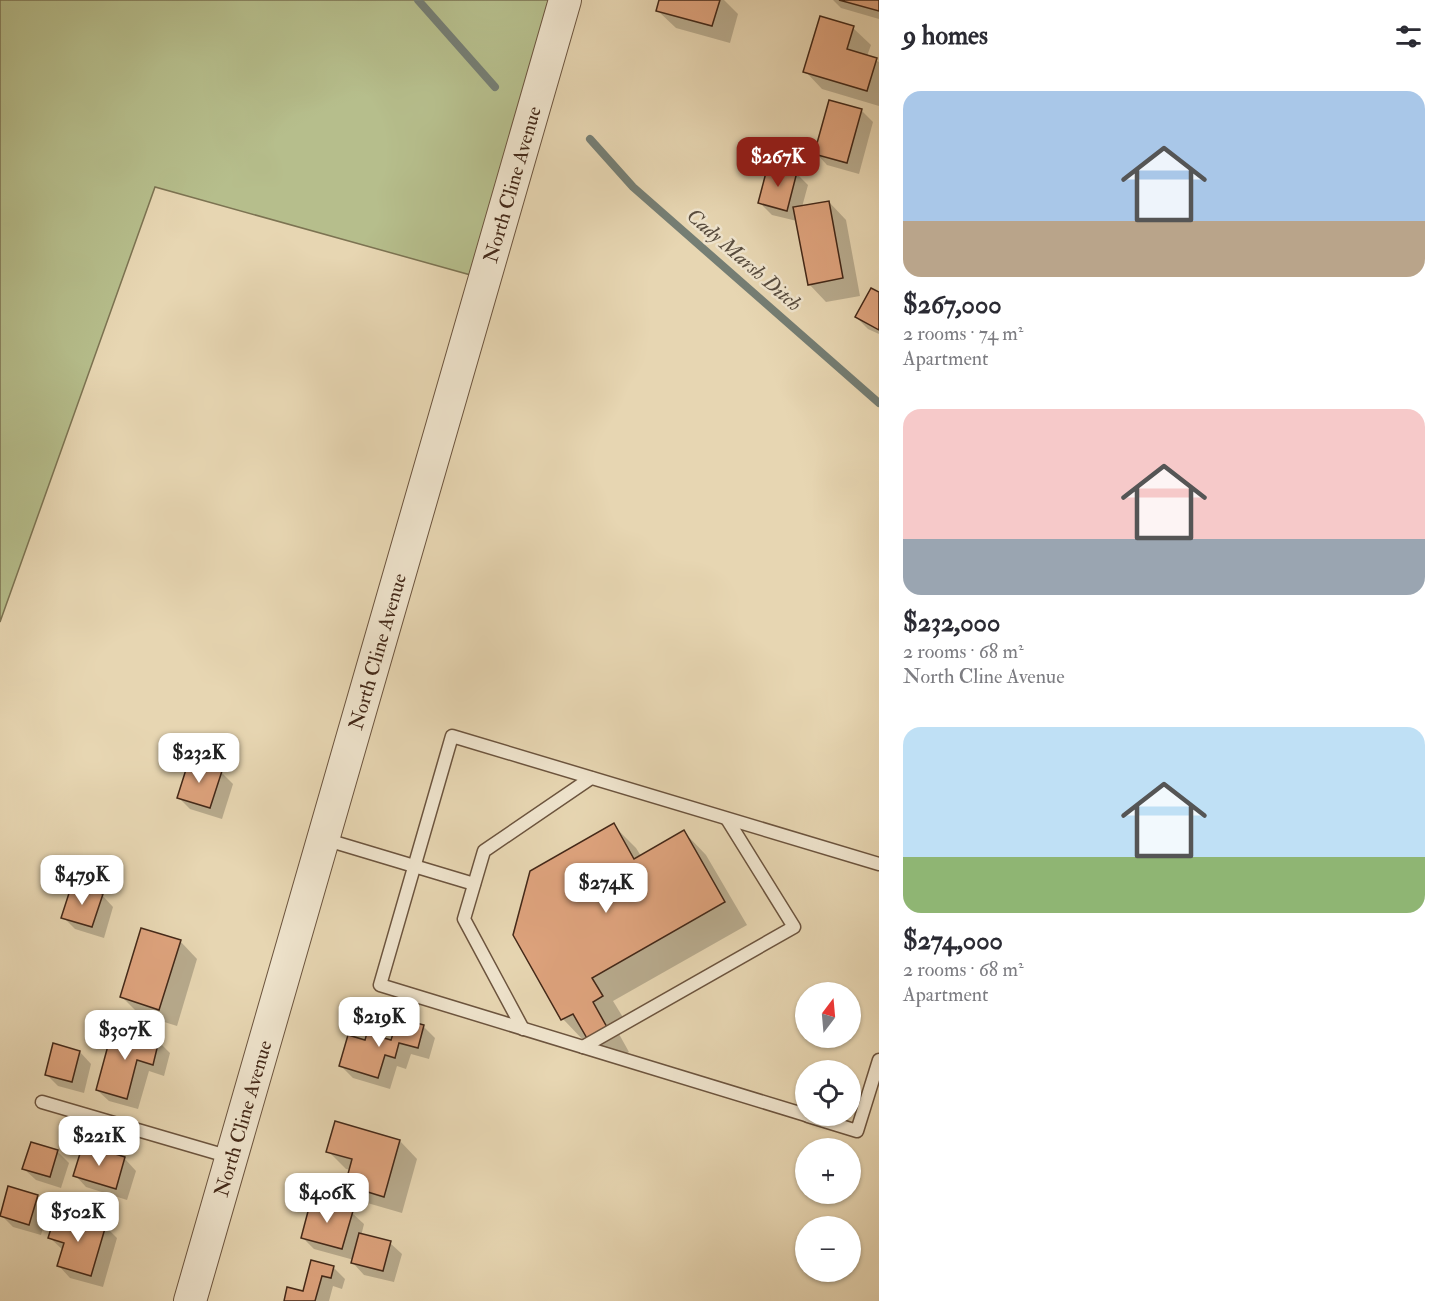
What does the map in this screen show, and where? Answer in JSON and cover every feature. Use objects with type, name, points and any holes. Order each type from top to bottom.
[{"type":"street","name":"North Cline Avenue","points":[[190,1301],[565,0]]},
{"type":"lane","points":[[795,1112],[380,985],[452,736],[879,864]]},
{"type":"lane","points":[[523,1029],[464,919],[484,851],[591,778]]},
{"type":"lane","points":[[584,1047],[794,927],[727,819]]},
{"type":"lane","points":[[323,839],[474,884]]},
{"type":"lane","points":[[861,1118],[879,1060]]},
{"type":"lane","points":[[42,1102],[231,1158]]},
{"type":"lane","points":[[840,1126],[857,1131],[859,1126]]},
{"type":"green space","points":[[0,0],[565,0],[485,279],[155,187],[0,622]]},
{"type":"building","points":[[659,0],[720,0],[712,26],[656,11]]},
{"type":"building","points":[[839,0],[879,0],[879,11]]},
{"type":"building","points":[[820,16],[854,26],[847,49],[877,58],[867,91],[803,72]]},
{"type":"building","points":[[829,100],[862,109],[847,163],[814,154]]},
{"type":"building","points":[[768,165],[797,172],[787,211],[758,203]]},
{"type":"building","points":[[829,201],[843,278],[808,285],[793,207]]},
{"type":"building","points":[[871,288],[879,292],[879,330],[855,317]]},
{"type":"building","points":[[189,760],[222,771],[210,808],[177,798]]},
{"type":"building","points":[[614,823],[634,859],[684,830],[725,902],[592,978],[603,996],[593,1002],[608,1029],[588,1040],[573,1014],[561,1020],[513,935],[530,871]]},
{"type":"building","points":[[72,884],[103,894],[92,927],[61,918]]},
{"type":"building","points":[[141,928],[181,940],[159,1010],[120,997]]},
{"type":"building","points":[[398,1018],[424,1025],[418,1048],[399,1043],[395,1058],[385,1055],[378,1078],[339,1066],[348,1035],[365,1040],[367,1033],[391,1040]]},
{"type":"building","points":[[113,1027],[159,1040],[153,1065],[137,1060],[127,1099],[96,1090]]},
{"type":"building","points":[[53,1043],[80,1051],[72,1082],[45,1075]]},
{"type":"building","points":[[335,1121],[400,1140],[384,1197],[345,1185],[352,1159],[326,1152]]},
{"type":"building","points":[[31,1142],[58,1150],[50,1177],[22,1169]]},
{"type":"building","points":[[83,1144],[125,1157],[116,1189],[73,1176]]},
{"type":"building","points":[[8,1186],[38,1195],[29,1225],[0,1216]]},
{"type":"building","points":[[311,1200],[353,1211],[342,1249],[301,1238]]},
{"type":"building","points":[[71,1215],[106,1225],[91,1276],[57,1266],[64,1243],[48,1238],[54,1219],[69,1223]]},
{"type":"building","points":[[359,1233],[391,1241],[383,1271],[351,1263]]},
{"type":"building","points":[[311,1260],[334,1266],[331,1278],[322,1276],[315,1301],[284,1301],[287,1287],[303,1291]]},
{"type":"waterway","name":"Cady Marsh Ditch","points":[[418,0],[495,87]]},
{"type":"waterway","name":"Cady Marsh Ditch","points":[[590,139],[633,187],[879,403]]}]
